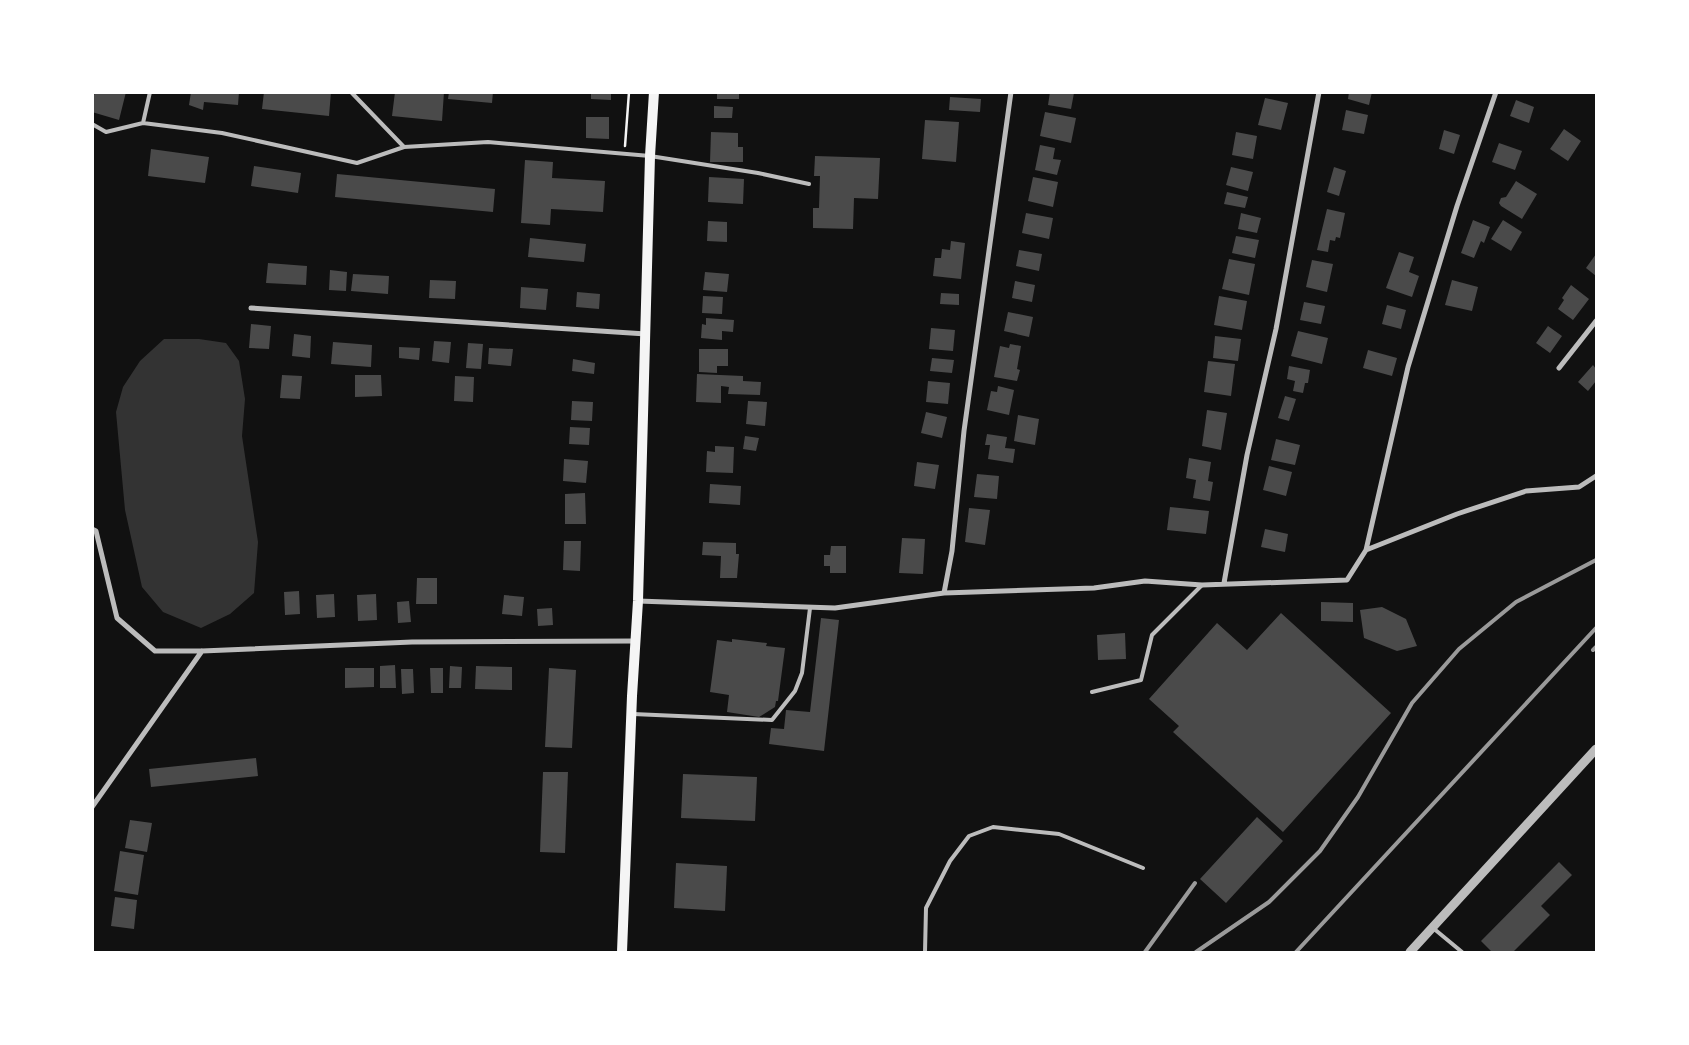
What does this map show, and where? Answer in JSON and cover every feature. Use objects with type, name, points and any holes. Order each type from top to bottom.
[{"type":"main road","points":[[622,952],[631,714],[638,601],[650,156],[654,92]]},
{"type":"street","points":[[944,593],[952,551],[964,431],[1011,92]]},
{"type":"street","points":[[1224,583],[1247,455],[1276,329],[1319,92]]},
{"type":"street","points":[[638,601],[835,608],[944,593],[1094,588],[1145,582],[1202,585],[1347,580],[1366,550],[1408,368],[1457,206],[1496,92]]},
{"type":"street","points":[[251,308],[646,334]]},
{"type":"street","points":[[1559,368],[1596,321]]},
{"type":"street","points":[[1366,550],[1457,514],[1526,492],[1579,487],[1596,476]]},
{"type":"street","points":[[92,529],[96,531],[118,618],[155,651],[202,651],[412,642],[636,641]]},
{"type":"street","points":[[92,807],[202,651]]},
{"type":"street","points":[[1410,952],[1596,749]]},
{"type":"lane","points":[[144,123],[150,92]]},
{"type":"lane","points":[[351,92],[404,148]]},
{"type":"lane","points":[[92,124],[106,132],[144,123],[222,133],[357,163],[404,148],[488,142],[650,156],[758,173],[809,184]]},
{"type":"lane","points":[[1092,692],[1141,680],[1152,635],[1202,585]]},
{"type":"lane","points":[[631,714],[772,720],[795,691],[802,672],[810,608]]},
{"type":"lane","points":[[925,952],[926,908],[950,861],[968,836],[993,827],[1058,834],[1143,868]]},
{"type":"lane","points":[[1432,928],[1462,952]]},
{"type":"path","points":[[625,154],[628,92]]},
{"type":"shaded area","points":[[164,339],[199,339],[226,343],[239,361],[245,399],[242,436],[258,542],[254,593],[230,614],[201,628],[163,612],[142,587],[125,510],[116,412],[123,387],[140,361]]},
{"type":"building","points":[[95,92],[126,92],[119,120],[92,112],[92,101]]},
{"type":"building","points":[[191,92],[239,92],[238,105],[204,102],[203,110],[189,105]]},
{"type":"building","points":[[264,92],[331,92],[329,116],[262,109]]},
{"type":"building","points":[[395,92],[444,92],[442,121],[392,116]]},
{"type":"building","points":[[449,92],[493,92],[492,103],[448,99]]},
{"type":"building","points":[[591,92],[611,92],[611,100],[591,99]]},
{"type":"building","points":[[717,92],[739,92],[739,99],[717,99]]},
{"type":"building","points":[[1050,92],[1074,93],[1071,109],[1048,105]]},
{"type":"building","points":[[1349,92],[1372,92],[1369,105],[1348,99]]},
{"type":"building","points":[[950,97],[981,99],[980,112],[949,110]]},
{"type":"building","points":[[1265,98],[1288,103],[1281,130],[1258,125]]},
{"type":"building","points":[[1516,100],[1534,107],[1529,123],[1510,116]]},
{"type":"building","points":[[714,106],[733,107],[732,118],[714,118]]},
{"type":"building","points":[[1346,110],[1368,115],[1364,134],[1342,130]]},
{"type":"building","points":[[1045,112],[1076,118],[1071,143],[1040,136]]},
{"type":"building","points":[[586,117],[609,117],[609,139],[586,138]]},
{"type":"building","points":[[925,120],[959,122],[956,162],[922,159]]},
{"type":"building","points":[[1564,129],[1581,141],[1568,161],[1550,149]]},
{"type":"building","points":[[1444,130],[1460,135],[1454,154],[1439,149]]},
{"type":"building","points":[[711,132],[738,133],[738,147],[743,147],[743,162],[710,162]]},
{"type":"building","points":[[1236,132],[1257,136],[1253,159],[1232,155]]},
{"type":"building","points":[[1499,143],[1522,151],[1515,170],[1492,162]]},
{"type":"building","points":[[1040,145],[1055,148],[1053,159],[1061,160],[1057,175],[1035,170]]},
{"type":"building","points":[[151,149],[209,157],[205,183],[148,176]]},
{"type":"building","points":[[815,156],[880,158],[878,199],[854,198],[853,229],[813,228],[813,208],[819,208],[820,176],[814,176]]},
{"type":"building","points":[[525,160],[553,162],[552,178],[605,181],[603,212],[551,209],[550,225],[521,223]]},
{"type":"building","points":[[254,166],[301,173],[298,193],[251,186]]},
{"type":"building","points":[[1231,167],[1253,172],[1248,191],[1226,185]]},
{"type":"building","points":[[1334,167],[1346,171],[1339,196],[1327,192]]},
{"type":"building","points":[[337,174],[495,189],[493,212],[335,197]]},
{"type":"building","points":[[709,177],[744,179],[743,204],[708,202]]},
{"type":"building","points":[[1033,177],[1058,182],[1053,207],[1028,201]]},
{"type":"building","points":[[1516,181],[1537,194],[1522,219],[1499,203],[1501,198],[1506,197]]},
{"type":"building","points":[[1227,192],[1248,197],[1245,208],[1224,204]]},
{"type":"building","points":[[1327,209],[1345,213],[1340,238],[1336,237],[1335,241],[1330,240],[1328,252],[1317,250]]},
{"type":"building","points":[[1026,213],[1053,218],[1049,239],[1022,233]]},
{"type":"building","points":[[1241,213],[1261,218],[1257,233],[1238,229]]},
{"type":"building","points":[[1473,220],[1490,227],[1484,243],[1481,241],[1474,258],[1461,253]]},
{"type":"building","points":[[1503,220],[1522,232],[1511,251],[1491,239]]},
{"type":"building","points":[[708,221],[727,222],[727,242],[707,241]]},
{"type":"building","points":[[1236,236],[1259,240],[1255,258],[1232,253]]},
{"type":"building","points":[[530,238],[586,244],[584,262],[528,257]]},
{"type":"building","points":[[951,241],[965,243],[961,279],[933,276],[935,258],[941,258],[942,249],[950,250]]},
{"type":"building","points":[[1019,250],[1042,254],[1039,271],[1016,266]]},
{"type":"building","points":[[1399,252],[1414,257],[1409,272],[1419,276],[1412,297],[1386,288]]},
{"type":"building","points":[[1596,254],[1596,276],[1586,268]]},
{"type":"building","points":[[1229,259],[1255,264],[1249,295],[1222,289]]},
{"type":"building","points":[[1312,260],[1333,264],[1327,292],[1306,287]]},
{"type":"building","points":[[268,263],[307,266],[306,285],[266,283]]},
{"type":"building","points":[[330,270],[347,272],[346,291],[329,290]]},
{"type":"building","points":[[705,272],[729,274],[727,292],[703,290]]},
{"type":"building","points":[[353,274],[389,276],[388,294],[351,291]]},
{"type":"building","points":[[430,280],[456,281],[455,299],[429,298]]},
{"type":"building","points":[[1452,280],[1478,287],[1472,311],[1445,305]]},
{"type":"building","points":[[1015,281],[1035,285],[1032,302],[1012,298]]},
{"type":"building","points":[[1571,285],[1589,299],[1573,320],[1558,309],[1564,300],[1562,298]]},
{"type":"building","points":[[521,287],[548,289],[546,310],[520,308]]},
{"type":"building","points":[[577,292],[600,294],[599,309],[576,307]]},
{"type":"building","points":[[941,293],[959,294],[959,305],[940,304]]},
{"type":"building","points":[[703,296],[723,297],[722,314],[702,313]]},
{"type":"building","points":[[1219,296],[1247,301],[1242,330],[1214,325]]},
{"type":"building","points":[[1304,302],[1325,306],[1321,324],[1300,320]]},
{"type":"building","points":[[1387,305],[1406,310],[1401,329],[1382,324]]},
{"type":"building","points":[[1008,312],[1033,317],[1029,337],[1004,331]]},
{"type":"building","points":[[706,318],[734,320],[733,332],[722,331],[722,340],[701,338],[702,324],[706,325]]},
{"type":"building","points":[[251,324],[271,326],[269,349],[249,348]]},
{"type":"building","points":[[1548,326],[1562,336],[1550,353],[1536,343]]},
{"type":"building","points":[[931,328],[955,330],[953,351],[929,349]]},
{"type":"building","points":[[1298,331],[1328,338],[1322,364],[1291,356]]},
{"type":"building","points":[[294,334],[311,336],[310,358],[292,356]]},
{"type":"building","points":[[1215,336],[1241,339],[1238,361],[1213,358]]},
{"type":"building","points":[[434,341],[451,342],[449,363],[432,361]]},
{"type":"building","points":[[333,342],[372,345],[371,367],[331,364]]},
{"type":"building","points":[[468,343],[483,344],[481,369],[466,368]]},
{"type":"building","points":[[1010,344],[1021,346],[1017,369],[1020,370],[1017,381],[994,377],[1000,346],[1009,348]]},
{"type":"building","points":[[399,347],[420,348],[419,360],[399,358]]},
{"type":"building","points":[[489,348],[513,349],[511,366],[488,364]]},
{"type":"building","points":[[699,349],[728,349],[728,366],[717,366],[717,373],[699,372]]},
{"type":"building","points":[[1368,350],[1397,358],[1392,376],[1363,368]]},
{"type":"building","points":[[932,358],[954,360],[952,373],[930,371]]},
{"type":"building","points":[[573,359],[595,363],[594,374],[572,371]]},
{"type":"building","points":[[1208,361],[1235,364],[1231,396],[1204,392]]},
{"type":"building","points":[[1593,365],[1596,369],[1596,381],[1588,391],[1578,382]]},
{"type":"building","points":[[1289,366],[1310,370],[1308,383],[1305,383],[1303,393],[1293,391],[1295,381],[1287,379]]},
{"type":"building","points":[[697,374],[743,376],[743,381],[761,382],[760,395],[728,394],[729,387],[721,386],[721,403],[696,402]]},
{"type":"building","points":[[282,375],[302,376],[300,399],[280,398]]},
{"type":"building","points":[[355,375],[381,375],[382,396],[355,397]]},
{"type":"building","points":[[455,376],[474,377],[473,402],[454,401]]},
{"type":"building","points":[[928,381],[950,383],[948,404],[926,402]]},
{"type":"building","points":[[998,386],[1014,390],[1009,415],[987,410],[991,391],[997,392]]},
{"type":"building","points":[[1285,396],[1296,399],[1289,421],[1278,418]]},
{"type":"building","points":[[572,401],[593,402],[592,421],[571,420]]},
{"type":"building","points":[[748,401],[767,402],[765,426],[746,424]]},
{"type":"building","points":[[1207,410],[1227,413],[1221,450],[1202,446]]},
{"type":"building","points":[[926,412],[947,417],[942,438],[921,433]]},
{"type":"building","points":[[1018,415],[1039,419],[1035,445],[1014,441]]},
{"type":"building","points":[[570,427],[590,428],[589,445],[569,444]]},
{"type":"building","points":[[987,434],[1007,437],[1005,448],[1015,449],[1013,463],[988,459],[990,445],[985,445]]},
{"type":"building","points":[[745,436],[759,438],[756,451],[743,449]]},
{"type":"building","points":[[1276,439],[1300,445],[1295,465],[1271,460]]},
{"type":"building","points":[[715,446],[734,447],[733,473],[706,472],[707,451],[715,452]]},
{"type":"building","points":[[1189,458],[1211,462],[1208,481],[1213,482],[1210,501],[1193,498],[1196,480],[1186,478]]},
{"type":"building","points":[[564,459],[588,461],[586,483],[563,481]]},
{"type":"building","points":[[917,462],[939,465],[935,489],[914,486]]},
{"type":"building","points":[[1269,466],[1292,472],[1286,496],[1263,490]]},
{"type":"building","points":[[977,474],[999,476],[997,499],[974,497]]},
{"type":"building","points":[[710,484],[741,486],[740,505],[709,503]]},
{"type":"building","points":[[585,493],[586,524],[565,524],[565,494]]},
{"type":"building","points":[[1170,507],[1209,511],[1206,534],[1167,530]]},
{"type":"building","points":[[969,508],[990,510],[985,545],[965,542]]},
{"type":"building","points":[[1265,529],[1288,534],[1285,552],[1261,547]]},
{"type":"building","points":[[902,538],[925,539],[923,574],[899,573]]},
{"type":"building","points":[[564,541],[581,541],[580,571],[563,570]]},
{"type":"building","points":[[703,542],[736,543],[736,554],[739,554],[737,578],[720,578],[721,556],[702,555]]},
{"type":"building","points":[[831,546],[846,546],[846,573],[830,573],[830,566],[824,566],[824,555],[830,555]]},
{"type":"building","points":[[417,578],[437,578],[437,604],[416,604]]},
{"type":"building","points":[[299,591],[300,614],[285,615],[284,592]]},
{"type":"building","points":[[334,594],[335,617],[317,618],[316,595]]},
{"type":"building","points":[[376,594],[377,620],[358,621],[357,595]]},
{"type":"building","points":[[504,595],[524,597],[522,616],[502,614]]},
{"type":"building","points":[[409,601],[411,622],[398,623],[397,602]]},
{"type":"building","points":[[1321,602],[1353,603],[1353,622],[1321,621]]},
{"type":"building","points":[[1382,607],[1406,619],[1417,646],[1397,651],[1364,638],[1360,610]]},
{"type":"building","points":[[552,608],[553,625],[538,626],[537,609]]},
{"type":"building","points":[[1281,613],[1391,713],[1283,832],[1173,732],[1179,726],[1149,699],[1217,623],[1247,650]]},
{"type":"building","points":[[821,618],[839,620],[824,751],[769,744],[771,728],[784,729],[786,710],[810,712]]},
{"type":"building","points":[[1125,633],[1126,659],[1098,660],[1097,635]]},
{"type":"building","points":[[732,639],[767,643],[766,646],[785,648],[778,701],[776,701],[775,707],[759,717],[727,712],[729,695],[710,692],[717,640],[732,642]]},
{"type":"building","points":[[395,665],[396,688],[380,688],[380,666]]},
{"type":"building","points":[[450,666],[462,667],[461,688],[449,688]]},
{"type":"building","points":[[476,666],[512,667],[512,690],[475,689]]},
{"type":"building","points":[[345,668],[374,668],[374,687],[345,688]]},
{"type":"building","points":[[430,668],[443,668],[443,693],[431,693]]},
{"type":"building","points":[[549,668],[576,670],[572,748],[545,747]]},
{"type":"building","points":[[401,669],[413,669],[414,693],[402,694]]},
{"type":"building","points":[[256,758],[258,776],[151,787],[149,769]]},
{"type":"building","points":[[543,772],[568,772],[565,853],[540,852]]},
{"type":"building","points":[[683,774],[757,777],[755,821],[681,818]]},
{"type":"building","points":[[1257,817],[1283,841],[1226,903],[1200,879]]},
{"type":"building","points":[[130,820],[152,823],[147,852],[125,848]]},
{"type":"building","points":[[120,851],[144,855],[138,895],[114,891]]},
{"type":"building","points":[[1559,862],[1572,875],[1541,906],[1550,915],[1513,952],[1492,952],[1481,941]]},
{"type":"building","points":[[676,863],[727,866],[725,911],[674,908]]},
{"type":"building","points":[[115,897],[137,900],[134,929],[111,926]]},
{"type":"railway","points":[[1196,952],[1269,902],[1320,851],[1358,797],[1412,703],[1459,649],[1516,602],[1596,560]]},
{"type":"railway","points":[[1296,952],[1596,628]]},
{"type":"railway","points":[[1593,650],[1596,647]]},
{"type":"railway","points":[[1145,952],[1195,883]]}]
